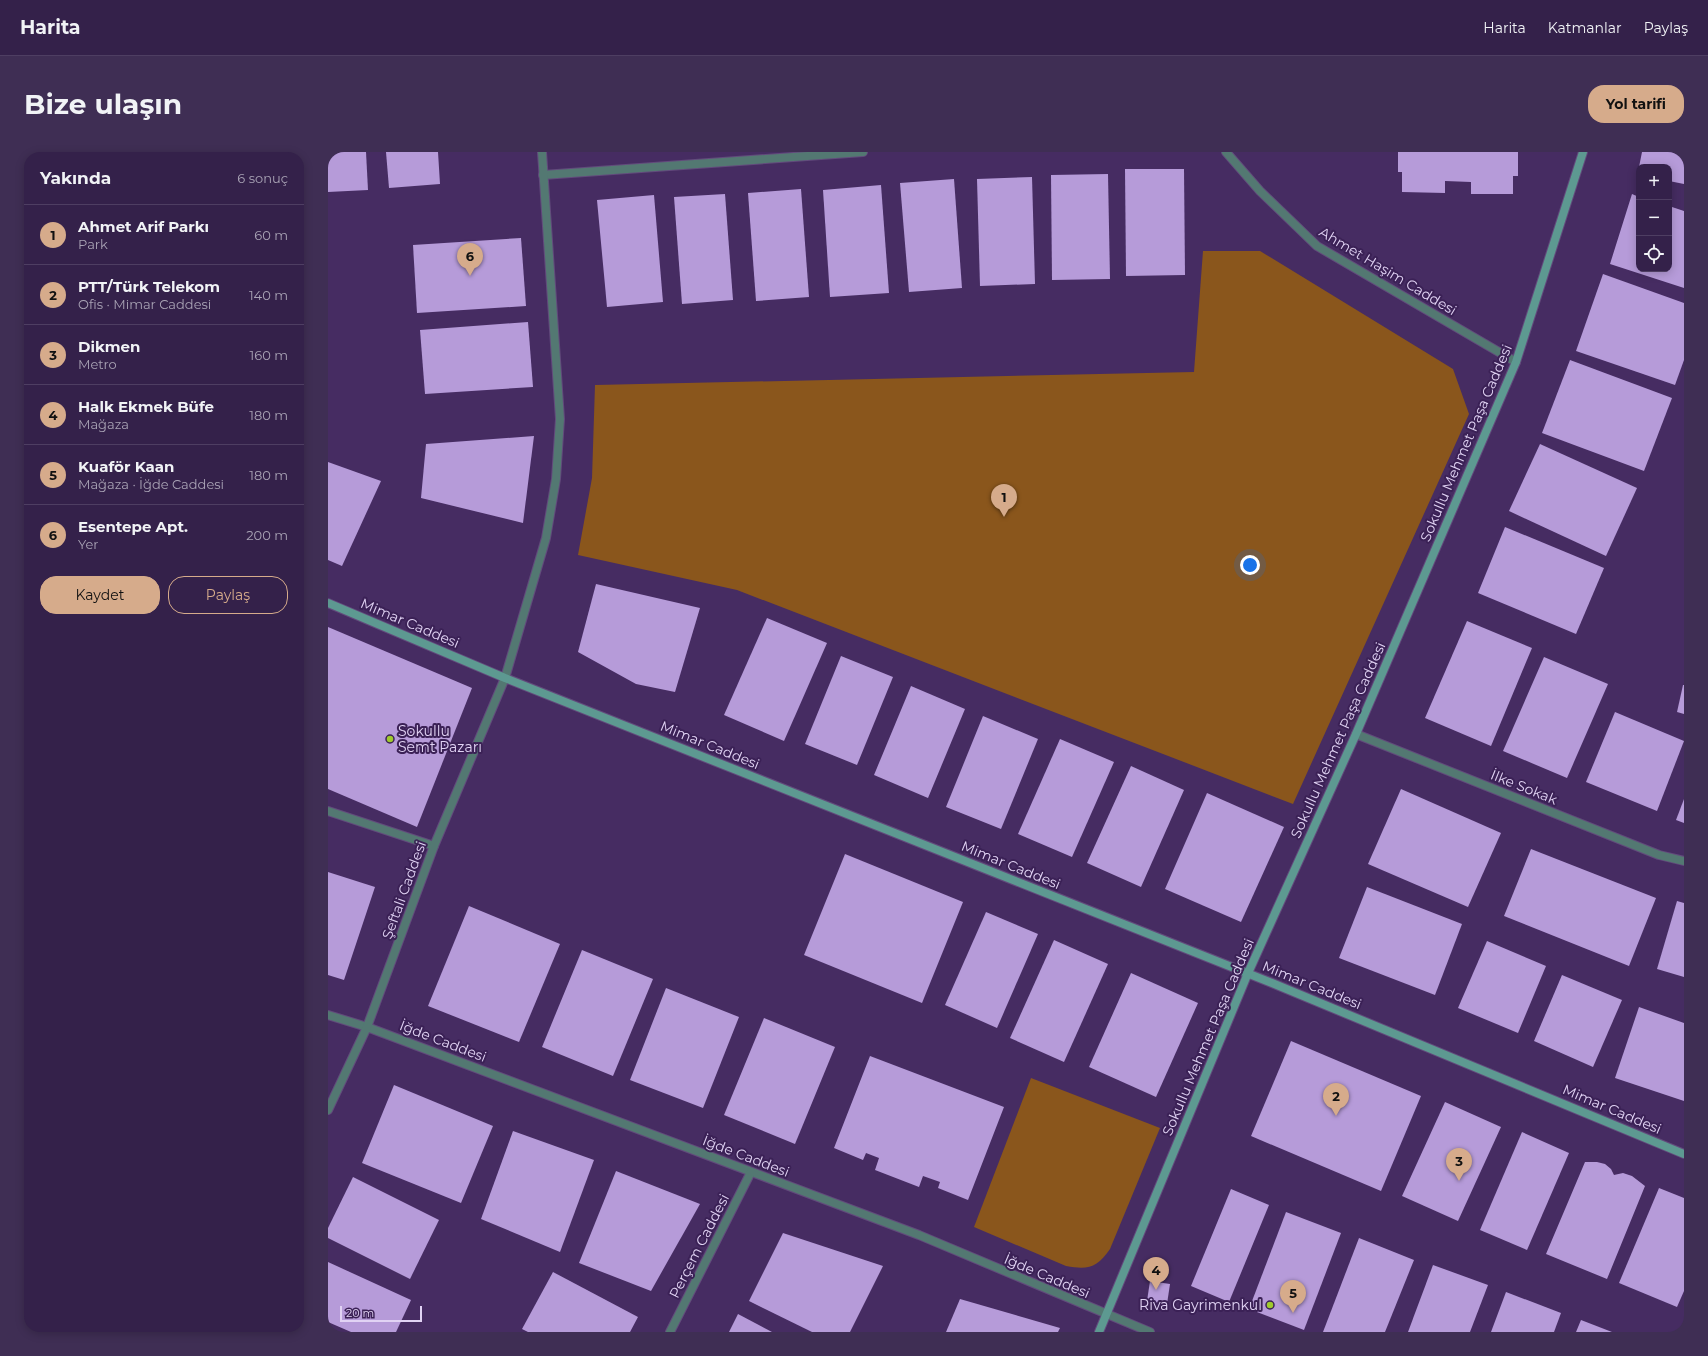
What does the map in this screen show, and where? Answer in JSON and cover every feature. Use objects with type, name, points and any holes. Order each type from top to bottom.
[{"type":"main road","name":"Sokullu Mehmet Paşa Caddesi","points":[[1099,1332],[1248,973],[1356,734],[1516,362],[1583,152]]},
{"type":"main road","name":"Mimar Caddesi","points":[[328,603],[505,678],[1248,973],[1684,1154]]},
{"type":"street","name":"Şeftali Caddesi","points":[[328,1110],[367,1027],[434,846],[505,678],[546,538],[556,479],[560,419],[542,152]]},
{"type":"street","points":[[544,174],[863,152]]},
{"type":"street","name":"Ahmet Haşim Caddesi","points":[[1226,152],[1260,191],[1317,246],[1516,362]]},
{"type":"street","name":"İlke Sokak","points":[[1356,734],[1660,855],[1684,861]]},
{"type":"street","points":[[328,811],[434,846]]},
{"type":"street","name":"İğde Caddesi","points":[[328,1014],[367,1027],[919,1235],[1106,1315],[1150,1332]]},
{"type":"street","name":"Perçem Caddesi","points":[[670,1332],[751,1172]]},
{"type":"shaded area","points":[[1203,251],[1260,251],[1453,369],[1469,414],[1293,804],[737,590],[578,555],[592,478],[595,385],[1194,372]]},
{"type":"shaded area","points":[[1031,1078],[1160,1128],[1110,1249],[1101,1260],[1091,1266],[1080,1268],[1066,1266],[974,1227]]},
{"type":"building","points":[[328,152],[366,152],[368,190],[328,192]]},
{"type":"building","points":[[386,152],[438,152],[440,184],[389,188]]},
{"type":"building","points":[[1398,152],[1518,152],[1518,176],[1513,176],[1513,194],[1471,194],[1471,182],[1445,181],[1445,193],[1402,192],[1402,172],[1398,172]]},
{"type":"building","points":[[1642,152],[1684,152],[1684,184],[1672,182],[1672,164],[1640,164]]},
{"type":"building","points":[[1125,169],[1184,169],[1185,275],[1126,276]]},
{"type":"building","points":[[1108,174],[1110,279],[1052,280],[1051,175]]},
{"type":"building","points":[[1032,177],[1035,284],[980,286],[977,179]]},
{"type":"building","points":[[954,179],[962,288],[909,292],[900,183]]},
{"type":"building","points":[[881,185],[889,293],[830,297],[823,190]]},
{"type":"building","points":[[801,189],[809,297],[756,301],[748,193]]},
{"type":"building","points":[[725,194],[733,300],[682,304],[674,197]]},
{"type":"building","points":[[1632,194],[1636,196],[1636,272],[1672,272],[1672,207],[1684,211],[1684,288],[1610,264]]},
{"type":"building","points":[[654,195],[663,302],[607,307],[597,200]]},
{"type":"building","points":[[521,238],[526,306],[417,313],[413,245]]},
{"type":"building","points":[[1603,274],[1684,303],[1684,360],[1675,385],[1576,351]]},
{"type":"building","points":[[528,322],[533,387],[425,394],[420,330]]},
{"type":"building","points":[[1570,360],[1672,398],[1644,471],[1542,433]]},
{"type":"building","points":[[534,436],[523,523],[421,498],[426,444]]},
{"type":"building","points":[[1540,444],[1637,488],[1606,556],[1509,511]]},
{"type":"building","points":[[328,462],[381,481],[342,566],[328,560]]},
{"type":"building","points":[[1505,527],[1604,568],[1576,634],[1478,593]]},
{"type":"building","points":[[596,584],[700,608],[675,692],[636,684],[578,652]]},
{"type":"building","points":[[767,618],[827,643],[784,741],[724,715]]},
{"type":"building","points":[[1467,621],[1532,648],[1491,746],[1425,718]]},
{"type":"building","name":"Sokullu Semt Pazarı","points":[[328,627],[472,688],[417,827],[328,789]]},
{"type":"building","points":[[841,656],[893,677],[857,765],[805,744]]},
{"type":"building","points":[[1544,657],[1608,684],[1567,778],[1503,751]]},
{"type":"building","points":[[1684,685],[1684,714],[1677,712]]},
{"type":"building","points":[[911,686],[965,709],[928,798],[874,775]]},
{"type":"building","points":[[1615,712],[1684,741],[1657,811],[1586,782]]},
{"type":"building","points":[[983,716],[1038,739],[1001,829],[946,807]]},
{"type":"building","points":[[1060,739],[1114,762],[1072,857],[1018,834]]},
{"type":"building","points":[[1131,766],[1184,790],[1141,887],[1087,863]]},
{"type":"building","points":[[1401,789],[1501,833],[1468,907],[1368,864]]},
{"type":"building","points":[[1207,793],[1284,827],[1241,922],[1165,889]]},
{"type":"building","points":[[1684,799],[1684,823],[1676,820]]},
{"type":"building","points":[[1531,849],[1656,898],[1629,966],[1504,916]]},
{"type":"building","points":[[845,854],[963,902],[922,1003],[804,955]]},
{"type":"building","points":[[328,872],[375,887],[344,980],[328,975]]},
{"type":"building","points":[[1367,887],[1462,924],[1435,995],[1339,958]]},
{"type":"building","points":[[1677,901],[1684,903],[1684,977],[1657,969]]},
{"type":"building","points":[[469,906],[560,944],[519,1042],[428,1006]]},
{"type":"building","points":[[986,912],[1038,934],[997,1028],[945,1005]]},
{"type":"building","points":[[1054,940],[1108,964],[1064,1062],[1010,1038]]},
{"type":"building","points":[[1487,941],[1546,966],[1518,1033],[1458,1008]]},
{"type":"building","points":[[582,950],[653,979],[613,1076],[542,1047]]},
{"type":"building","points":[[1131,973],[1198,1003],[1156,1097],[1089,1067]]},
{"type":"building","points":[[1562,975],[1622,1000],[1593,1067],[1534,1041]]},
{"type":"building","points":[[666,988],[739,1017],[703,1108],[630,1080]]},
{"type":"building","points":[[1639,1007],[1684,1023],[1684,1101],[1615,1078]]},
{"type":"building","points":[[764,1018],[835,1047],[795,1144],[724,1115]]},
{"type":"building","points":[[1291,1041],[1421,1096],[1381,1191],[1251,1136]]},
{"type":"building","points":[[870,1056],[1004,1107],[968,1200],[938,1188],[940,1182],[923,1176],[919,1187],[875,1170],[879,1158],[866,1153],[863,1160],[834,1148]]},
{"type":"building","points":[[394,1085],[493,1126],[461,1203],[362,1163]]},
{"type":"building","points":[[1445,1102],[1501,1127],[1458,1221],[1402,1196]]},
{"type":"building","points":[[513,1131],[594,1160],[560,1252],[481,1219]]},
{"type":"building","points":[[1522,1132],[1569,1153],[1527,1250],[1480,1230]]},
{"type":"building","points":[[1585,1162],[1605,1164],[1611,1169],[1614,1175],[1623,1173],[1632,1176],[1645,1186],[1607,1279],[1546,1254]]},
{"type":"building","points":[[616,1171],[700,1204],[651,1291],[579,1263]]},
{"type":"building","points":[[353,1177],[439,1220],[410,1279],[328,1238],[328,1228]]},
{"type":"building","points":[[1659,1188],[1684,1198],[1684,1291],[1677,1307],[1619,1283]]},
{"type":"building","points":[[1231,1189],[1269,1205],[1229,1302],[1191,1286]]},
{"type":"building","points":[[1286,1212],[1341,1233],[1304,1330],[1249,1309]]},
{"type":"building","points":[[783,1233],[883,1266],[850,1332],[812,1332],[749,1301]]},
{"type":"building","points":[[1359,1238],[1414,1260],[1385,1332],[1323,1332]]},
{"type":"building","points":[[328,1262],[411,1300],[396,1332],[351,1332],[328,1322]]},
{"type":"building","points":[[1433,1265],[1488,1285],[1470,1332],[1408,1332]]},
{"type":"building","points":[[553,1272],[638,1317],[630,1332],[528,1332],[522,1329]]},
{"type":"building","points":[[1150,1281],[1170,1284],[1167,1304],[1147,1301]]},
{"type":"building","points":[[1506,1292],[1561,1313],[1554,1332],[1491,1332]]},
{"type":"building","points":[[960,1299],[1060,1328],[1058,1332],[946,1332]]},
{"type":"building","points":[[738,1314],[772,1332],[729,1332]]},
{"type":"building","points":[[1581,1320],[1612,1332],[1576,1332]]},
{"type":"place","name":"Esentepe Apt.","points":[[470,276]]},
{"type":"place","name":"Ahmet Arif Parkı","points":[[1004,517]]},
{"type":"place","name":"Sokullu Semt Pazarı","points":[[390,739]]},
{"type":"place","name":"PTT/Türk Telekom","points":[[1336,1116]]},
{"type":"place","name":"Dikmen","points":[[1459,1181]]},
{"type":"place","name":"Halk Ekmek Büfe","points":[[1156,1290]]},
{"type":"place","name":"Riva Gayrimenkul","points":[[1270,1305]]},
{"type":"place","name":"Kuaför Kaan","points":[[1293,1313]]}]
